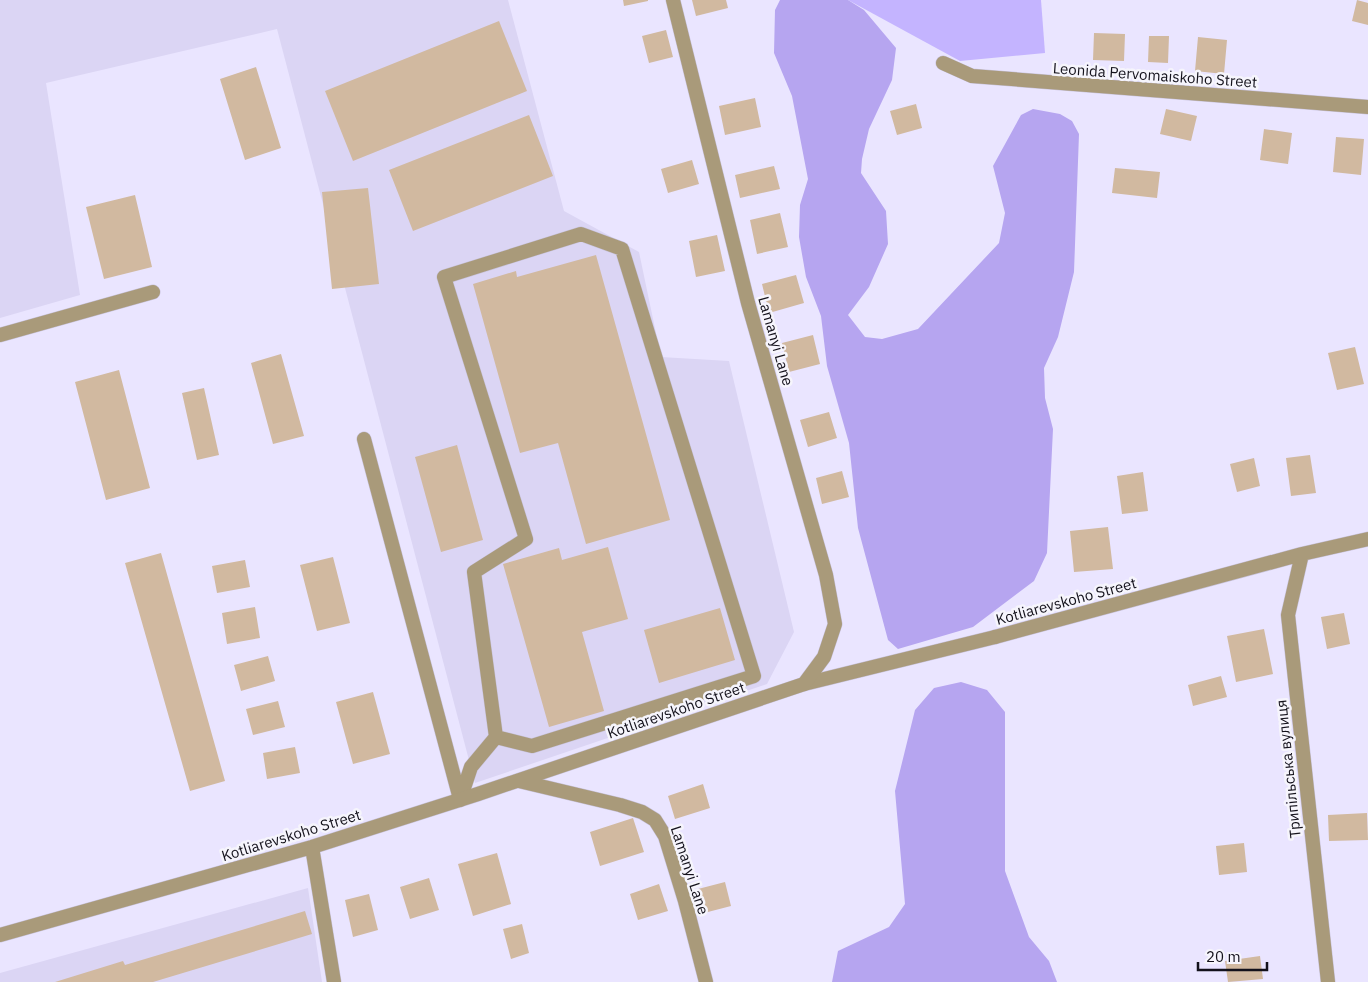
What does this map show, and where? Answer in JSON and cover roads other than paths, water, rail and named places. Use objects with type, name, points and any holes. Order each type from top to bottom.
[{"type":"street","name":"Lamanyi Lane","points":[[673,0],[748,302],[826,574],[835,624],[824,657],[804,684]]},
{"type":"street","name":"Leonida Pervomaiskoho Street","points":[[942,62],[972,76],[1368,107]]},
{"type":"street","points":[[460,800],[471,766],[496,737],[474,572],[526,540],[444,277],[581,234],[622,249],[754,676],[532,746],[496,737]]},
{"type":"street","points":[[0,335],[153,292]]},
{"type":"street","points":[[364,439],[460,800]]},
{"type":"street","name":"Kotliarevskoho Street","points":[[0,936],[312,848],[518,781],[804,684],[995,637],[1302,554],[1368,539]]},
{"type":"street","name":"Трипільська вулиця","points":[[1302,554],[1288,615],[1328,982]]},
{"type":"street","name":"Lamanyi Lane","points":[[518,781],[620,805],[642,812],[655,820],[665,836],[674,864],[706,982]]},
{"type":"street","points":[[312,848],[334,982]]}]
